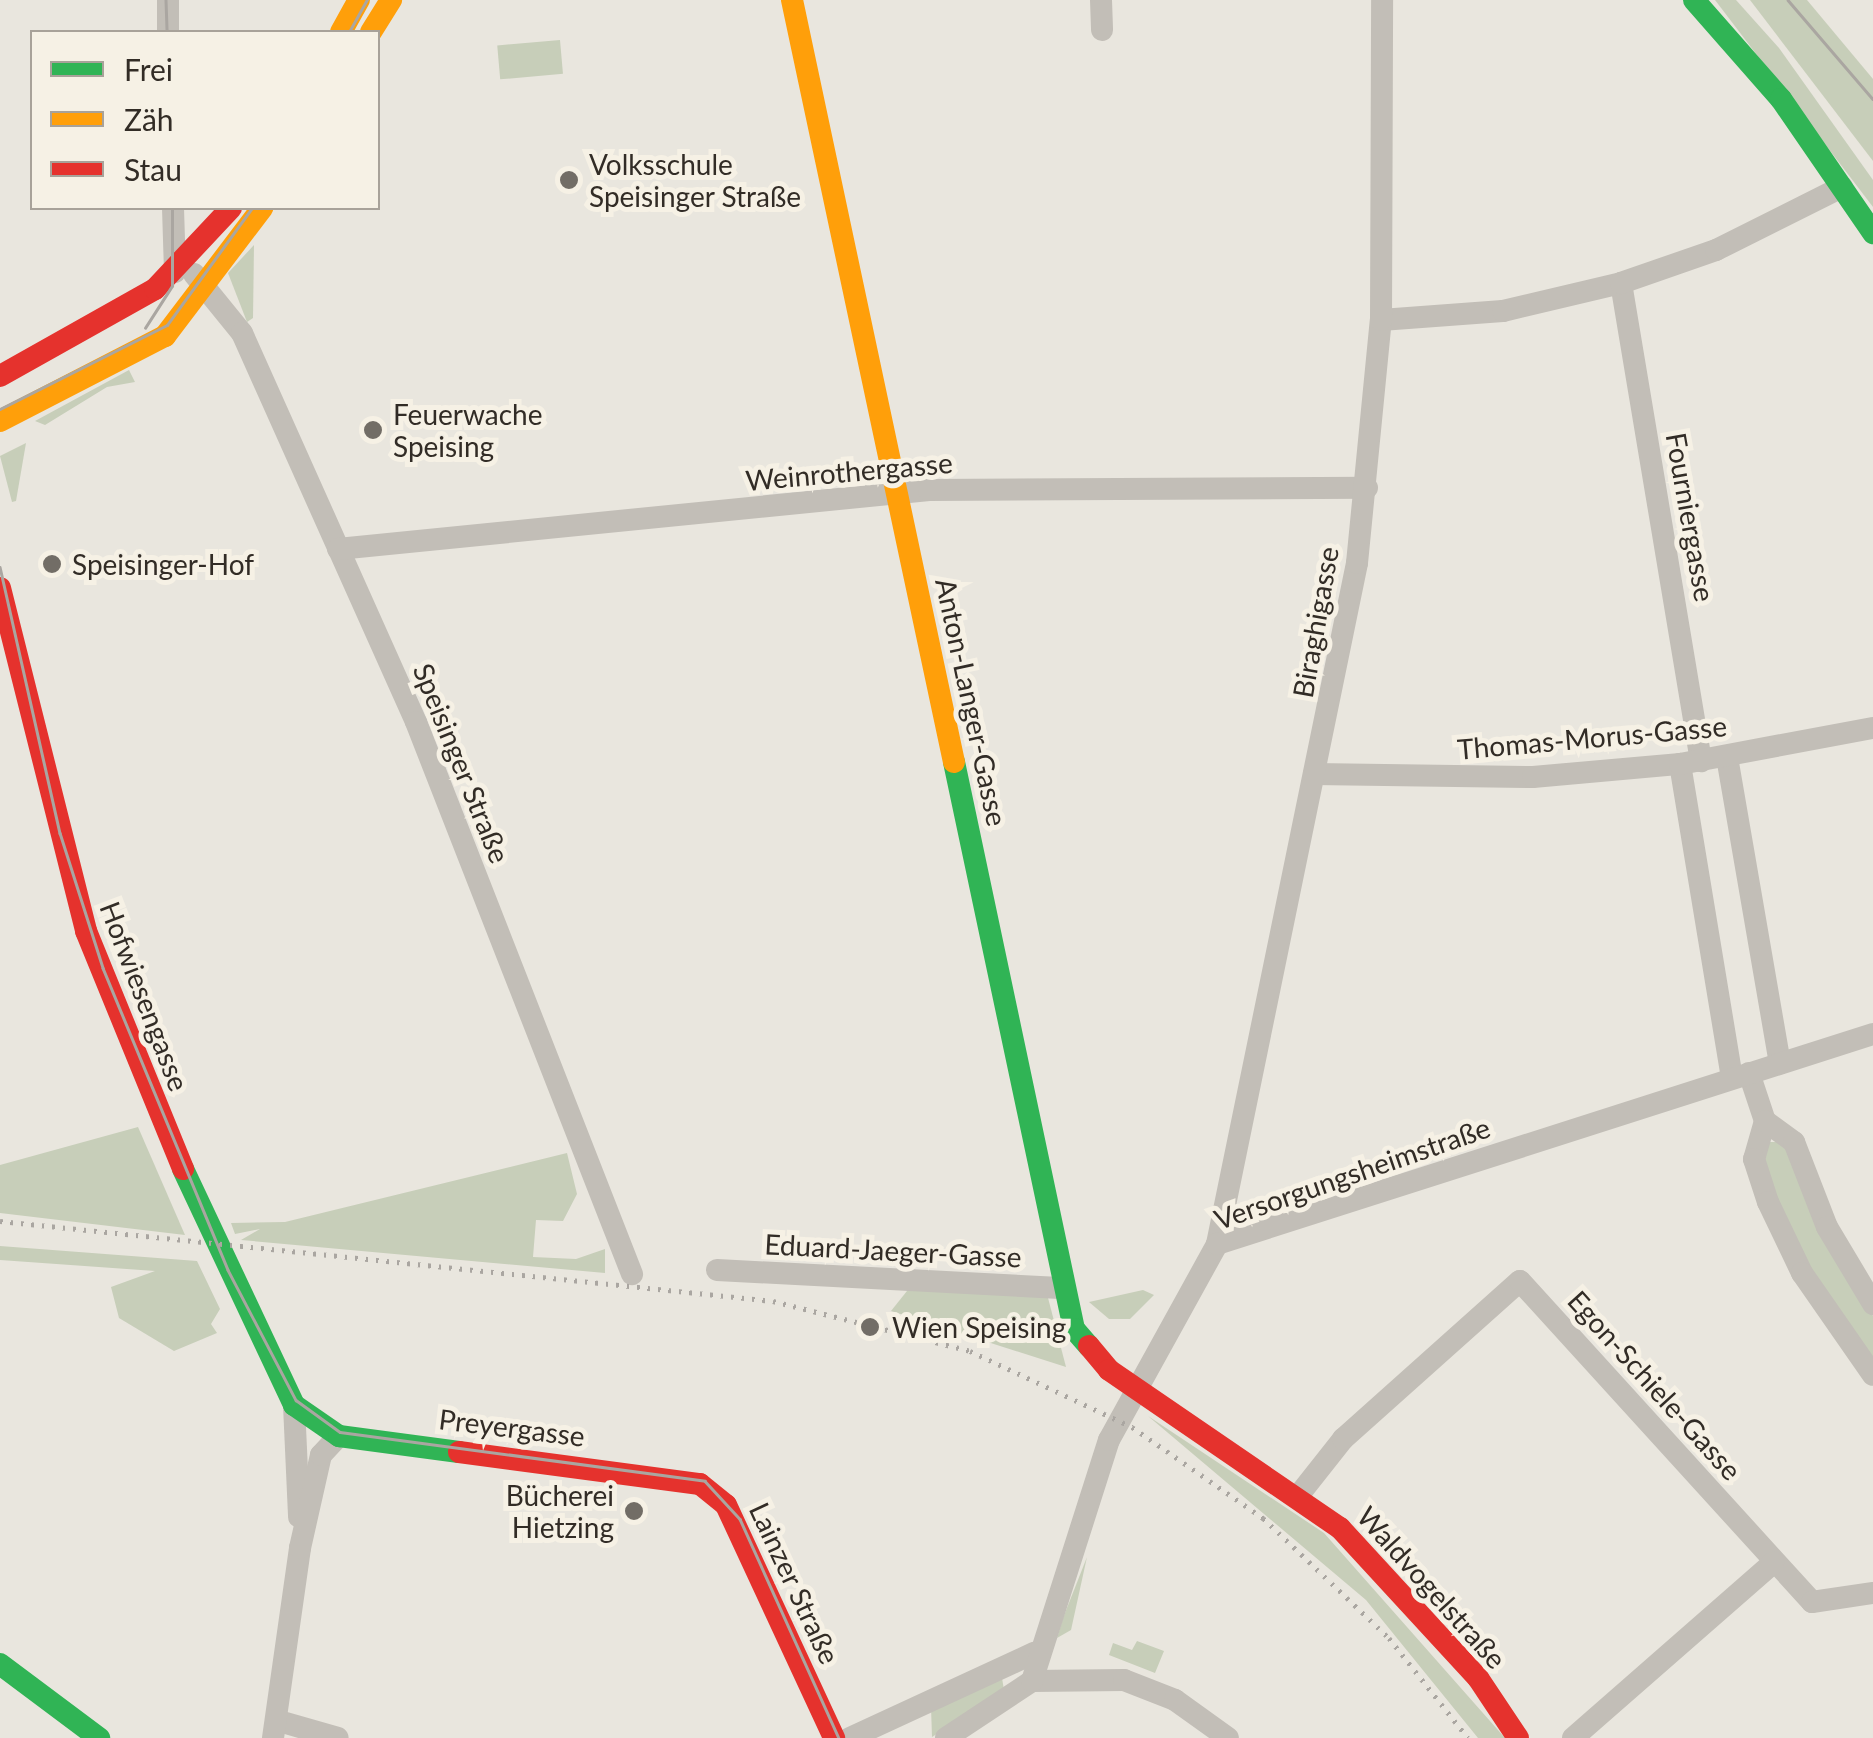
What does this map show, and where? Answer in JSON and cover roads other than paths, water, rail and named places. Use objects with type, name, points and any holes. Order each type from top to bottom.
[{"type":"main road","points":[[342,30],[359,0]]},
{"type":"main road","points":[[371,30],[391,0]]},
{"type":"main road","name":"Anton-Langer-Gasse","points":[[792,0],[1065,1288],[1086,1351],[1138,1388]]},
{"type":"main road","points":[[1694,0],[1873,233]]},
{"type":"main road","points":[[0,376],[114,318],[179,269],[228,210]]},
{"type":"main road","points":[[0,421],[152,346],[209,287],[261,210]]},
{"type":"main road","name":"Hofwiesengasse","points":[[0,588],[86,931],[226,1276],[294,1406],[338,1436]]},
{"type":"main road","name":"Waldvogelstraße","points":[[1138,1388],[1298,1496],[1422,1616],[1518,1738]]},
{"type":"main road","name":"Preyergasse","points":[[338,1436],[678,1478]]},
{"type":"main road","name":"Lainzer Straße","points":[[678,1478],[726,1505],[834,1738]]},
{"type":"main road","points":[[0,1664],[99,1738]]},
{"type":"street","points":[[168,0],[168,30]]},
{"type":"street","points":[[1100,0],[1102,30]]},
{"type":"street","name":"Biraghigasse","points":[[1217,1244],[1314,774],[1367,488],[1381,320],[1382,0]]},
{"type":"street","points":[[1381,320],[1502,311],[1621,284],[1716,250],[1842,188]]},
{"type":"street","points":[[173,210],[179,269]]},
{"type":"street","name":"Speisinger Straße","points":[[179,269],[209,287],[242,333],[416,722],[632,1274]]},
{"type":"street","name":"Fourniergasse","points":[[1621,284],[1690,762],[1741,1076],[1765,1121]]},
{"type":"street","name":"Weinrothergasse","points":[[338,549],[898,495],[1367,488]]},
{"type":"street","name":"Thomas-Morus-Gasse","points":[[1314,774],[1422,780],[1690,762],[1873,728]]},
{"type":"street","points":[[1727,756],[1780,1064]]},
{"type":"street","name":"Versorgungsheimstraße","points":[[1024,1687],[1109,1440],[1217,1244],[1873,1034]]},
{"type":"street","points":[[1873,1304],[1827,1226],[1794,1142],[1765,1121],[1754,1159],[1774,1215],[1873,1375]]},
{"type":"street","name":"Eduard-Jaeger-Gasse","points":[[717,1270],[1065,1288]]},
{"type":"street","name":"Egon-Schiele-Gasse","points":[[1298,1496],[1343,1439],[1520,1281],[1774,1564]]},
{"type":"street","name":"Hofwiesengasse","points":[[294,1406],[300,1548]]},
{"type":"street","name":"Hofwiesengasse","points":[[276,1730],[300,1548],[321,1454],[338,1436]]},
{"type":"street","points":[[1573,1738],[1774,1564],[1822,1606],[1873,1594]]},
{"type":"street","points":[[850,1738],[1034,1653]]},
{"type":"street","points":[[1007,1668],[1024,1687]]},
{"type":"street","points":[[946,1738],[1024,1687],[1124,1680],[1175,1700],[1228,1738]]},
{"type":"street","points":[[982,1713],[988,1738]]},
{"type":"street","points":[[276,1730],[338,1738]]},
{"type":"tram line","points":[[166,0],[167,30]]},
{"type":"tram line","points":[[350,30],[367,0]]},
{"type":"tram line","points":[[1788,0],[1873,99]]},
{"type":"tram line","points":[[145,328],[172,286],[172,210]]},
{"type":"tram line","points":[[0,409],[167,325],[251,210]]},
{"type":"tram line","points":[[0,567],[60,833],[103,968],[228,1270],[296,1400],[340,1432],[705,1481],[740,1519],[839,1738]]},
{"type":"railway","points":[[0,1221],[773,1301],[970,1351],[1132,1427],[1263,1518],[1389,1638],[1468,1738]]},
{"type":"place","name":"Volksschule Speisinger Straße","points":[[569,180]]},
{"type":"place","name":"Feuerwache Speising","points":[[373,430]]},
{"type":"place","name":"Speisinger-Hof","points":[[52,564]]},
{"type":"place","name":"Wien Speising","points":[[870,1327]]},
{"type":"place","name":"Bücherei Hietzing","points":[[634,1511]]}]
